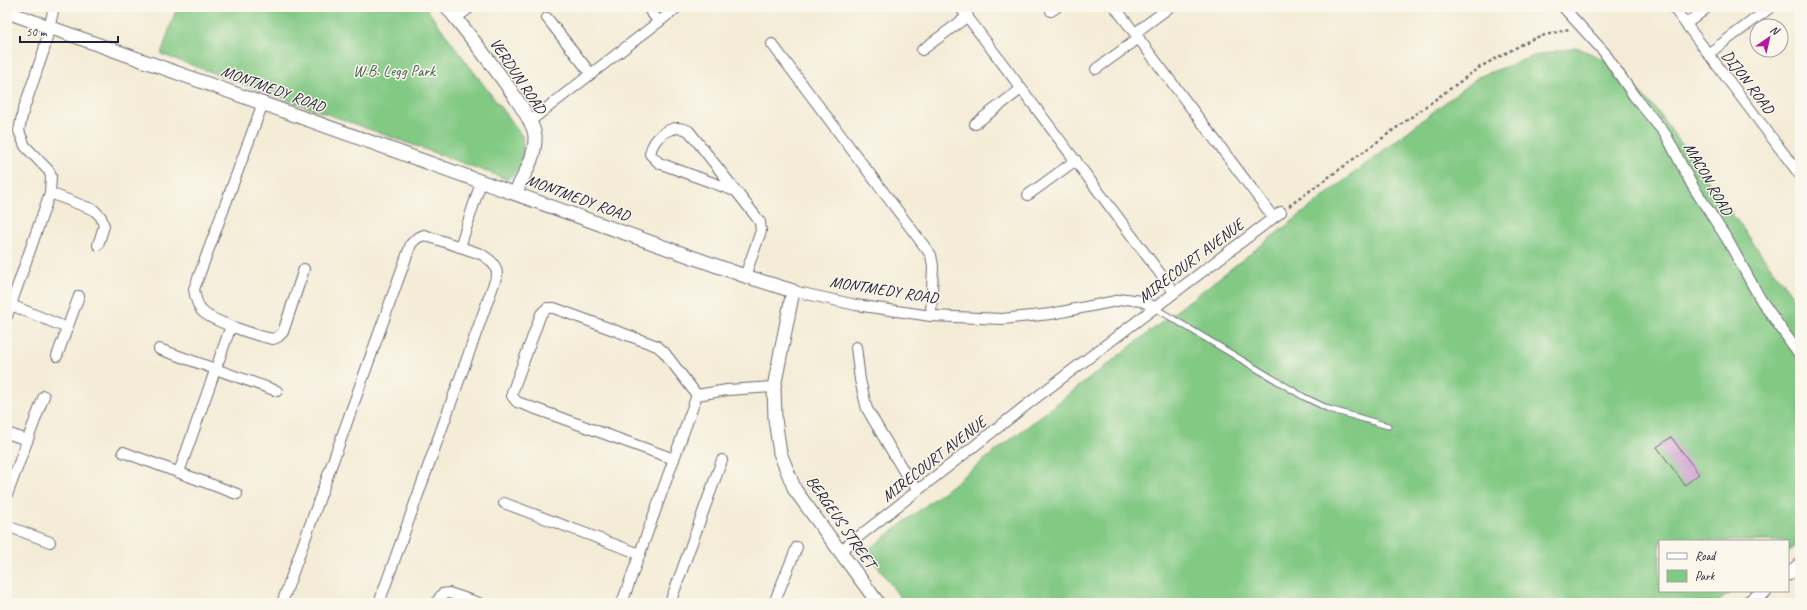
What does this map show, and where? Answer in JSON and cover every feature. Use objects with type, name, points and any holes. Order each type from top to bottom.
[{"type":"street","points":[[7,316],[50,193],[51,182],[49,171],[25,146],[19,131],[20,123],[44,50],[54,7]]},
{"type":"street","points":[[454,11],[472,7]]},
{"type":"street","points":[[647,7],[659,22]]},
{"type":"street","points":[[530,121],[678,7]]},
{"type":"street","points":[[960,7],[1174,292]]},
{"type":"street","points":[[1115,7],[1277,215]]},
{"type":"street","points":[[1096,69],[1170,7]]},
{"type":"street","name":"MACON ROAD","points":[[1563,7],[1604,52],[1634,96],[1666,135],[1692,185],[1727,239],[1761,300],[1800,355]]},
{"type":"street","name":"DIJON ROAD","points":[[1673,7],[1800,175]]},
{"type":"street","points":[[1686,24],[1708,7]]},
{"type":"street","points":[[1708,54],[1770,7]]},
{"type":"street","name":"VERDUN ROAD","points":[[454,11],[519,103],[530,121],[535,134],[531,162],[515,193]]},
{"type":"street","name":"MONTMEDY ROAD","points":[[7,12],[481,182],[746,276],[793,291],[856,305],[931,316],[1002,319],[1051,314],[1126,299],[1142,302],[1154,307]]},
{"type":"street","points":[[922,50],[968,16]]},
{"type":"street","points":[[546,18],[591,74]]},
{"type":"street","points":[[772,44],[931,255],[933,266],[931,316]]},
{"type":"street","points":[[975,124],[1021,89]]},
{"type":"street","points":[[262,103],[194,289],[194,296],[201,309],[212,317],[231,326],[273,339],[278,337],[283,332],[304,269]]},
{"type":"street","points":[[735,192],[658,163],[650,154],[651,148],[656,140],[674,127],[682,127],[689,131],[735,192],[760,222],[758,243],[746,276]]},
{"type":"street","points":[[1028,195],[1076,160]]},
{"type":"street","points":[[460,247],[481,182]]},
{"type":"street","points":[[50,193],[94,210],[98,213],[104,226],[98,245]]},
{"type":"street","name":"MIRECOURT AVENUE","points":[[840,552],[1154,307],[1277,215]]},
{"type":"street","points":[[282,603],[411,244],[417,238],[424,235],[489,258],[497,271],[497,279],[379,603]]},
{"type":"street","name":"BERGEUS STREET","points":[[793,291],[774,387],[775,419],[780,453],[795,490],[878,603]]},
{"type":"street","points":[[57,356],[79,296]]},
{"type":"street","points":[[11,305],[67,328]]},
{"type":"street","points":[[674,459],[517,402],[514,399],[512,393],[541,314],[547,308],[554,308],[657,346],[664,352],[697,395]]},
{"type":"street","points":[[179,472],[231,326]]},
{"type":"street","points":[[856,347],[860,380],[867,409],[906,475],[918,490]]},
{"type":"street","points":[[159,349],[276,391]]},
{"type":"street","points":[[697,395],[727,390],[774,387]]},
{"type":"street","points":[[622,603],[697,395]]},
{"type":"street","points":[[7,495],[44,396]]},
{"type":"street","points":[[7,433],[27,440]]},
{"type":"street","points":[[123,452],[237,494]]},
{"type":"street","points":[[670,603],[722,460]]},
{"type":"street","points":[[504,503],[640,554]]},
{"type":"street","points":[[7,526],[50,542]]},
{"type":"street","points":[[774,603],[797,547]]},
{"type":"street","points":[[1789,573],[1800,565]]},
{"type":"street","points":[[1748,603],[1764,592]]},
{"type":"street","points":[[436,603],[442,594],[449,593],[479,603]]},
{"type":"lane","points":[[1154,307],[1304,397],[1329,409],[1388,426]]},
{"type":"path","points":[[1277,215],[1480,67],[1534,38],[1580,26]]},
{"type":"green space","name":"W.B. Legg Park","points":[[177,7],[425,7],[522,136],[523,156],[521,165],[507,179],[161,54]]},
{"type":"green space","points":[[1576,47],[1614,64],[1657,111],[1800,307],[1800,543],[1789,550],[1789,540],[1659,540],[1659,592],[1731,592],[1717,603],[904,603],[867,551],[1478,77],[1534,56]]},
{"type":"building","points":[[1671,437],[1699,474],[1685,485],[1657,447]]}]
